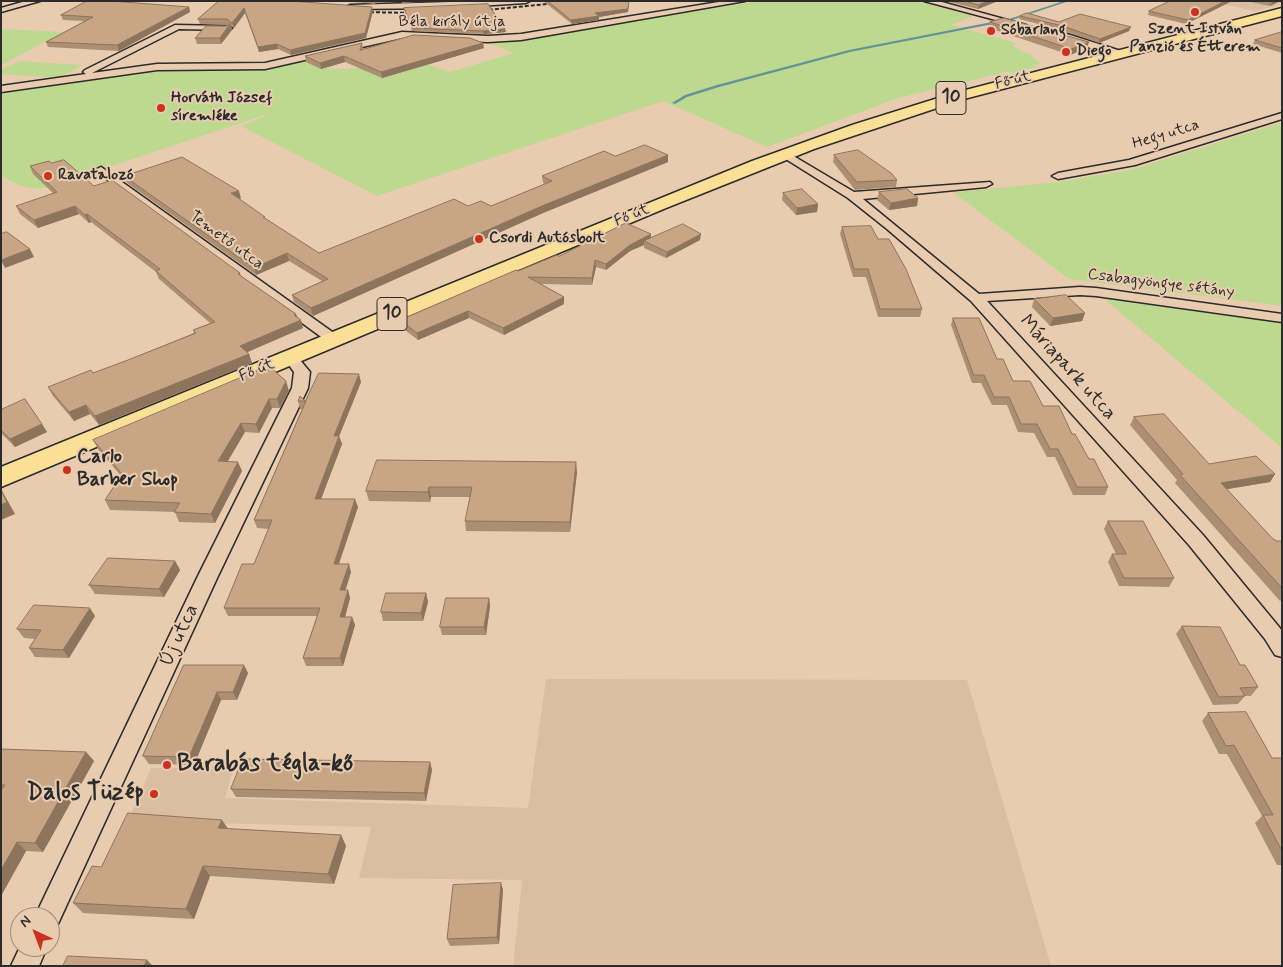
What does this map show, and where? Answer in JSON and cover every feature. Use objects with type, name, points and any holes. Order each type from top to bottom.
[{"type":"main road","name":"Fő út","points":[[1,478],[333,339],[785,154],[915,108],[1282,12]]},
{"type":"street","points":[[1,10],[36,1]]},
{"type":"street","points":[[339,6],[526,1]]},
{"type":"street","name":"Béla király útja","points":[[1,89],[157,67],[249,67],[274,64],[402,35],[417,34],[488,39],[521,37],[741,1]]},
{"type":"street","points":[[928,1],[1028,26]]},
{"type":"street","name":"Béla király útja","points":[[74,79],[178,27],[228,28]]},
{"type":"street","points":[[1058,34],[1121,54]]},
{"type":"street","name":"Hegy utca","points":[[1058,176],[1130,163],[1282,116]]},
{"type":"street","name":"Máriapark utca","points":[[785,154],[852,196],[891,226],[976,298],[1196,540],[1272,633],[1282,649]]},
{"type":"street","name":"Temető utca","points":[[101,170],[333,339]]},
{"type":"street","points":[[852,196],[986,184]]},
{"type":"street","name":"Csabagyöngye sétány","points":[[976,298],[1080,291],[1096,292],[1282,318]]},
{"type":"street","name":"Új utca","points":[[53,907],[208,576],[300,388],[302,372],[290,357]]},
{"type":"shaded area","points":[[1209,1],[1282,1],[1282,4],[1255,11]]},
{"type":"shaded area","points":[[546,679],[967,680],[1051,966],[513,966],[522,880],[359,878],[371,827],[128,821],[151,768],[234,767],[225,798],[528,808]]},
{"type":"green space","points":[[760,1],[916,1],[973,16],[951,25],[1016,43],[1013,46],[1031,54],[1033,58],[1042,64],[1013,73],[1006,72],[898,98],[767,147],[663,101],[377,196],[241,126],[274,112],[46,188],[22,186],[1,175],[1,92],[175,68],[265,69],[268,71],[271,70],[268,68],[305,60],[321,68],[348,69],[417,61],[450,72],[514,53],[486,42],[564,32]]},
{"type":"green space","points":[[1,29],[64,32],[1,65]]},
{"type":"green space","points":[[19,61],[82,65],[59,78],[1,74],[1,70]]},
{"type":"green space","points":[[1280,123],[1282,124],[1282,306],[1069,279],[955,194],[957,192],[1058,182],[1131,170]]},
{"type":"green space","points":[[1096,292],[1282,318],[1282,448]]},
{"type":"building","points":[[87,1],[189,7],[117,45],[46,42],[93,17],[61,15]]},
{"type":"building","points":[[219,1],[290,1],[372,7],[365,33],[290,50],[277,44],[258,47],[244,8],[232,23],[227,19],[198,19]]},
{"type":"building","points":[[548,1],[629,1],[628,9],[595,13],[599,16],[571,20]]},
{"type":"building","points":[[965,1],[988,1],[979,5]]},
{"type":"building","points":[[1170,1],[1225,1],[1188,20],[1149,11]]},
{"type":"building","points":[[488,4],[505,29],[483,31],[412,28],[404,8]]},
{"type":"building","points":[[1027,13],[1059,22],[1080,14],[1131,27],[1100,39],[1063,26],[1020,16]]},
{"type":"building","points":[[1004,18],[1089,42],[1071,49],[990,22]]},
{"type":"building","points":[[230,24],[220,38],[195,38],[206,26],[226,26]]},
{"type":"building","points":[[1282,32],[1282,48],[1255,40]]},
{"type":"building","points":[[414,35],[470,38],[483,43],[381,72],[344,56],[320,63],[305,56],[362,43],[360,50]]},
{"type":"building","points":[[645,145],[668,155],[542,206],[311,308],[292,295],[328,279],[287,253],[254,268],[124,176],[182,157],[239,191],[231,193],[265,217],[263,217],[319,253],[454,199],[468,206],[481,201],[491,206],[552,181],[542,176],[604,151],[615,156]]},
{"type":"building","points":[[858,150],[891,173],[897,180],[857,182],[834,155]]},
{"type":"building","points":[[64,160],[94,186],[112,180],[240,273],[238,274],[296,314],[294,315],[301,320],[240,346],[249,354],[95,416],[86,405],[69,412],[48,387],[91,370],[93,373],[128,360],[196,333],[193,330],[215,322],[156,271],[160,269],[75,206],[34,220],[16,206],[57,192],[30,166],[49,161],[51,163]]},
{"type":"building","points":[[802,189],[818,204],[797,208],[783,193]]},
{"type":"building","points":[[907,189],[918,198],[891,203],[879,192]]},
{"type":"building","points":[[626,223],[651,234],[630,245],[606,264],[595,260],[592,278],[528,277],[564,297],[503,328],[468,311],[417,333],[400,320],[516,270],[518,271],[557,255],[559,256]]},
{"type":"building","points":[[683,224],[701,234],[667,252],[644,241]]},
{"type":"building","points":[[871,226],[878,239],[889,239],[906,269],[922,309],[880,309],[868,269],[854,269],[842,227]]},
{"type":"building","points":[[7,232],[30,249],[1,260],[1,234]]},
{"type":"building","points":[[1066,295],[1085,313],[1053,318],[1034,299]]},
{"type":"building","points":[[953,318],[979,318],[997,359],[1003,359],[1013,381],[1030,381],[1043,406],[1059,406],[1072,434],[1075,434],[1089,459],[1094,459],[1108,487],[1077,487],[1058,449],[1050,449],[1037,424],[1021,424],[1009,397],[994,397],[984,375],[974,375]]},
{"type":"building","points":[[264,368],[266,370],[271,368],[286,381],[277,399],[269,399],[256,424],[241,423],[218,461],[238,462],[211,514],[174,512],[180,503],[105,500],[122,474],[93,440]]},
{"type":"building","points":[[319,373],[359,374],[334,436],[339,436],[315,499],[355,499],[334,564],[349,564],[340,590],[348,590],[340,617],[352,617],[340,658],[303,658],[320,608],[224,608],[242,564],[254,564],[272,520],[254,520]]},
{"type":"building","points":[[300,396],[305,401],[298,401]]},
{"type":"building","points":[[25,399],[42,424],[10,439],[1,430],[1,410]]},
{"type":"building","points":[[1164,414],[1209,464],[1256,456],[1275,474],[1221,483],[1273,539],[1282,541],[1282,588],[1180,475],[1183,474],[1134,417]]},
{"type":"building","points":[[377,460],[576,462],[570,522],[465,521],[472,487],[429,487],[428,492],[366,491]]},
{"type":"building","points":[[1,490],[7,502],[1,505]]},
{"type":"building","points":[[1108,521],[1143,521],[1174,578],[1124,578],[1112,554],[1126,554]]},
{"type":"building","points":[[108,558],[175,561],[159,589],[89,585]]},
{"type":"building","points":[[386,593],[426,593],[421,613],[381,612]]},
{"type":"building","points":[[446,598],[489,598],[484,627],[440,627]]},
{"type":"building","points":[[34,605],[90,608],[63,650],[29,648],[41,630],[17,629]]},
{"type":"building","points":[[1182,626],[1220,627],[1240,665],[1245,665],[1258,687],[1240,688],[1245,696],[1219,697]]},
{"type":"building","points":[[184,665],[244,665],[233,692],[217,692],[189,757],[143,756]]},
{"type":"building","points":[[1246,712],[1272,758],[1282,758],[1282,851],[1263,815],[1273,815],[1234,745],[1226,746],[1208,713]]},
{"type":"building","points":[[1,749],[86,752],[35,843],[17,842],[1,870],[1,790],[5,785],[1,785]]},
{"type":"building","points":[[243,759],[430,762],[424,793],[231,789]]},
{"type":"building","points":[[128,813],[222,820],[218,828],[341,835],[328,874],[203,866],[186,909],[73,903],[92,866],[101,867]]},
{"type":"building","points":[[501,883],[497,937],[447,939],[453,885]]},
{"type":"building","points":[[68,956],[147,960],[144,966],[63,966]]},
{"type":"waterway","points":[[1011,19],[1068,1]]},
{"type":"waterway","points":[[674,103],[686,96],[718,86],[850,51],[997,22]]},
{"type":"railway","points":[[477,11],[577,1]]},
{"type":"railway","points":[[358,12],[420,13]]},
{"type":"place","name":"Szent István Panzió és Étterem","points":[[1195,12]]},
{"type":"place","name":"Sóbarlang","points":[[991,31]]},
{"type":"place","name":"Diego","points":[[1066,52]]},
{"type":"place","name":"Horváth József síremléke","points":[[161,108]]},
{"type":"place","name":"Ravatalozó","points":[[48,176]]},
{"type":"place","name":"Csordi Autósbolt","points":[[479,239]]},
{"type":"place","name":"Carlo Barber Shop","points":[[67,470]]},
{"type":"place","name":"Barabás tégla-kő","points":[[167,765]]},
{"type":"place","name":"Dalos Tüzép","points":[[154,794]]}]
